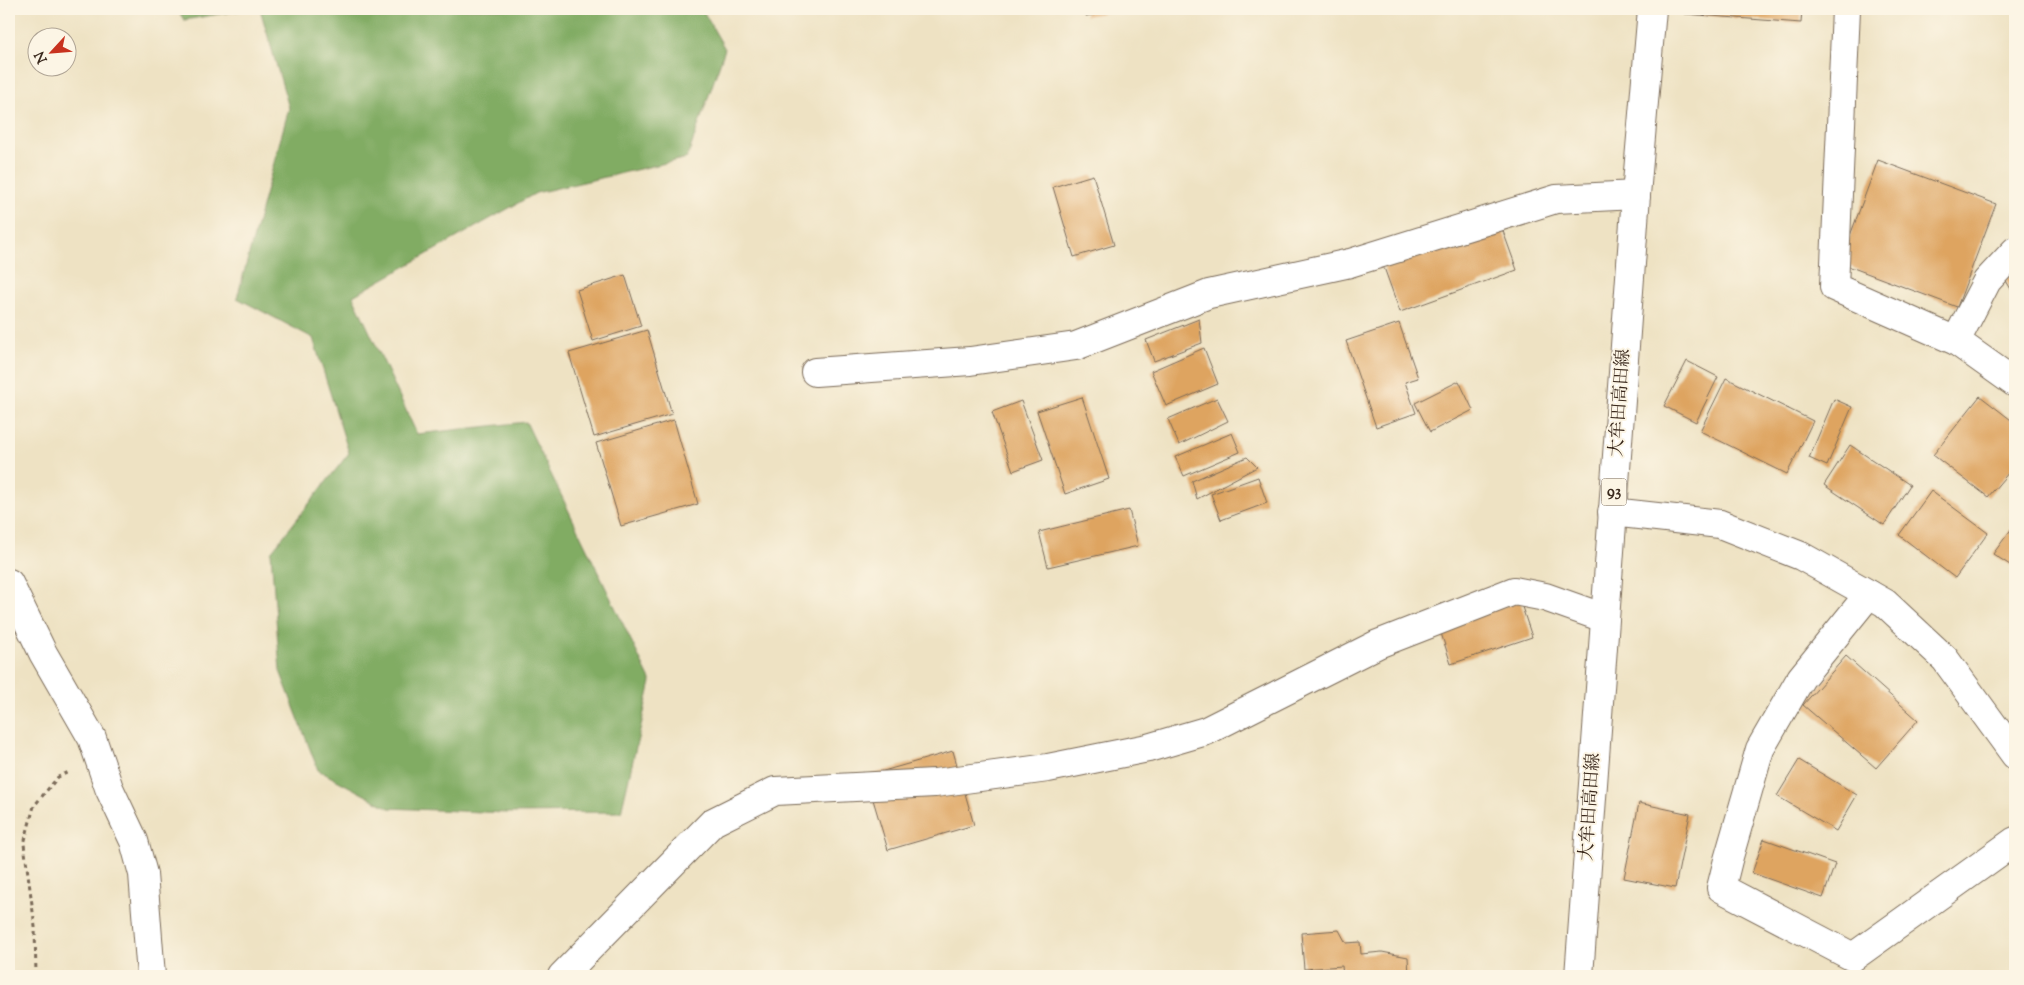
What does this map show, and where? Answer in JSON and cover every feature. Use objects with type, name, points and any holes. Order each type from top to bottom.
[{"type":"street","name":"大牟田高田線","points":[[1579,976],[1612,512],[1652,9]]},
{"type":"street","points":[[1846,9],[1834,287],[1956,341],[2015,383]]},
{"type":"street","points":[[815,372],[970,361],[1076,346],[1209,294],[1350,263],[1556,199],[1636,195]]},
{"type":"street","points":[[1956,341],[1987,281],[2015,251]]},
{"type":"street","points":[[1612,512],[1720,524],[1801,556],[1885,603],[1944,659],[2015,755]]},
{"type":"street","points":[[9,584],[43,653],[92,738],[108,788],[134,841],[143,874],[151,976]]},
{"type":"street","points":[[562,976],[713,822],[775,792],[935,783],[1048,768],[1148,748],[1206,731],[1378,644],[1514,591],[1545,597],[1604,618]]},
{"type":"street","points":[[1868,594],[1801,678],[1760,749],[1721,888],[1853,957],[2015,841]]},
{"type":"path","points":[[36,976],[35,927],[24,844],[34,806],[58,777],[99,760]]},
{"type":"green space","points":[[177,9],[249,9],[184,20]]},
{"type":"green space","points":[[260,9],[702,9],[725,49],[687,158],[536,193],[353,296],[417,434],[526,422],[651,682],[621,812],[506,813],[389,808],[318,770],[280,671],[271,552],[349,453],[313,338],[237,298],[289,108]]},
{"type":"building","points":[[1085,9],[1121,9],[1121,10],[1086,16]]},
{"type":"building","points":[[1685,9],[1802,9],[1801,23],[1685,14]]},
{"type":"building","points":[[1878,160],[1996,204],[1957,307],[1840,263]]},
{"type":"building","points":[[1093,175],[1114,245],[1074,257],[1053,187]]},
{"type":"building","points":[[1499,220],[1517,270],[1400,312],[1382,262]]},
{"type":"building","points":[[2015,273],[2015,296],[2005,279]]},
{"type":"building","points":[[625,275],[641,326],[593,341],[577,290]]},
{"type":"building","points":[[1199,319],[1202,343],[1154,361],[1146,340]]},
{"type":"building","points":[[1399,323],[1418,378],[1405,382],[1416,413],[1376,427],[1346,341]]},
{"type":"building","points":[[647,330],[672,414],[594,437],[569,353]]},
{"type":"building","points":[[1204,348],[1218,384],[1166,406],[1151,371]]},
{"type":"building","points":[[1687,361],[1718,377],[1696,422],[1664,406]]},
{"type":"building","points":[[1726,378],[1813,421],[1787,474],[1700,431]]},
{"type":"building","points":[[1459,381],[1473,410],[1430,432],[1415,403]]},
{"type":"building","points":[[1980,396],[2015,423],[2015,465],[1988,497],[1933,455]]},
{"type":"building","points":[[1082,397],[1109,479],[1065,494],[1037,411]]},
{"type":"building","points":[[1217,398],[1228,421],[1179,445],[1168,419]]},
{"type":"building","points":[[1834,399],[1852,407],[1827,466],[1809,458]]},
{"type":"building","points":[[1021,401],[1043,460],[1013,471],[992,412]]},
{"type":"building","points":[[674,420],[698,504],[621,526],[596,443]]},
{"type":"building","points":[[1232,433],[1240,452],[1184,476],[1175,457]]},
{"type":"building","points":[[1850,445],[1910,485],[1884,525],[1824,485]]},
{"type":"building","points":[[1247,457],[1257,467],[1197,499],[1192,481]]},
{"type":"building","points":[[1258,477],[1267,503],[1221,520],[1211,494]]},
{"type":"building","points":[[1931,491],[1988,533],[1955,578],[1899,535]]},
{"type":"building","points":[[1129,510],[1138,546],[1048,567],[1039,532]]},
{"type":"building","points":[[2015,524],[2015,558],[2010,565],[1993,554]]},
{"type":"building","points":[[1520,601],[1532,637],[1451,664],[1439,627]]},
{"type":"building","points":[[1846,656],[1918,720],[1876,768],[1803,705]]},
{"type":"building","points":[[953,751],[974,825],[888,850],[866,776]]},
{"type":"building","points":[[1799,760],[1857,795],[1836,831],[1777,796]]},
{"type":"building","points":[[1639,803],[1690,814],[1675,888],[1624,878]]},
{"type":"building","points":[[1764,839],[1835,864],[1823,898],[1752,873]]},
{"type":"building","points":[[1339,930],[1346,943],[1360,942],[1361,954],[1382,952],[1408,957],[1409,976],[1343,976],[1342,966],[1304,969],[1301,933]]}]
